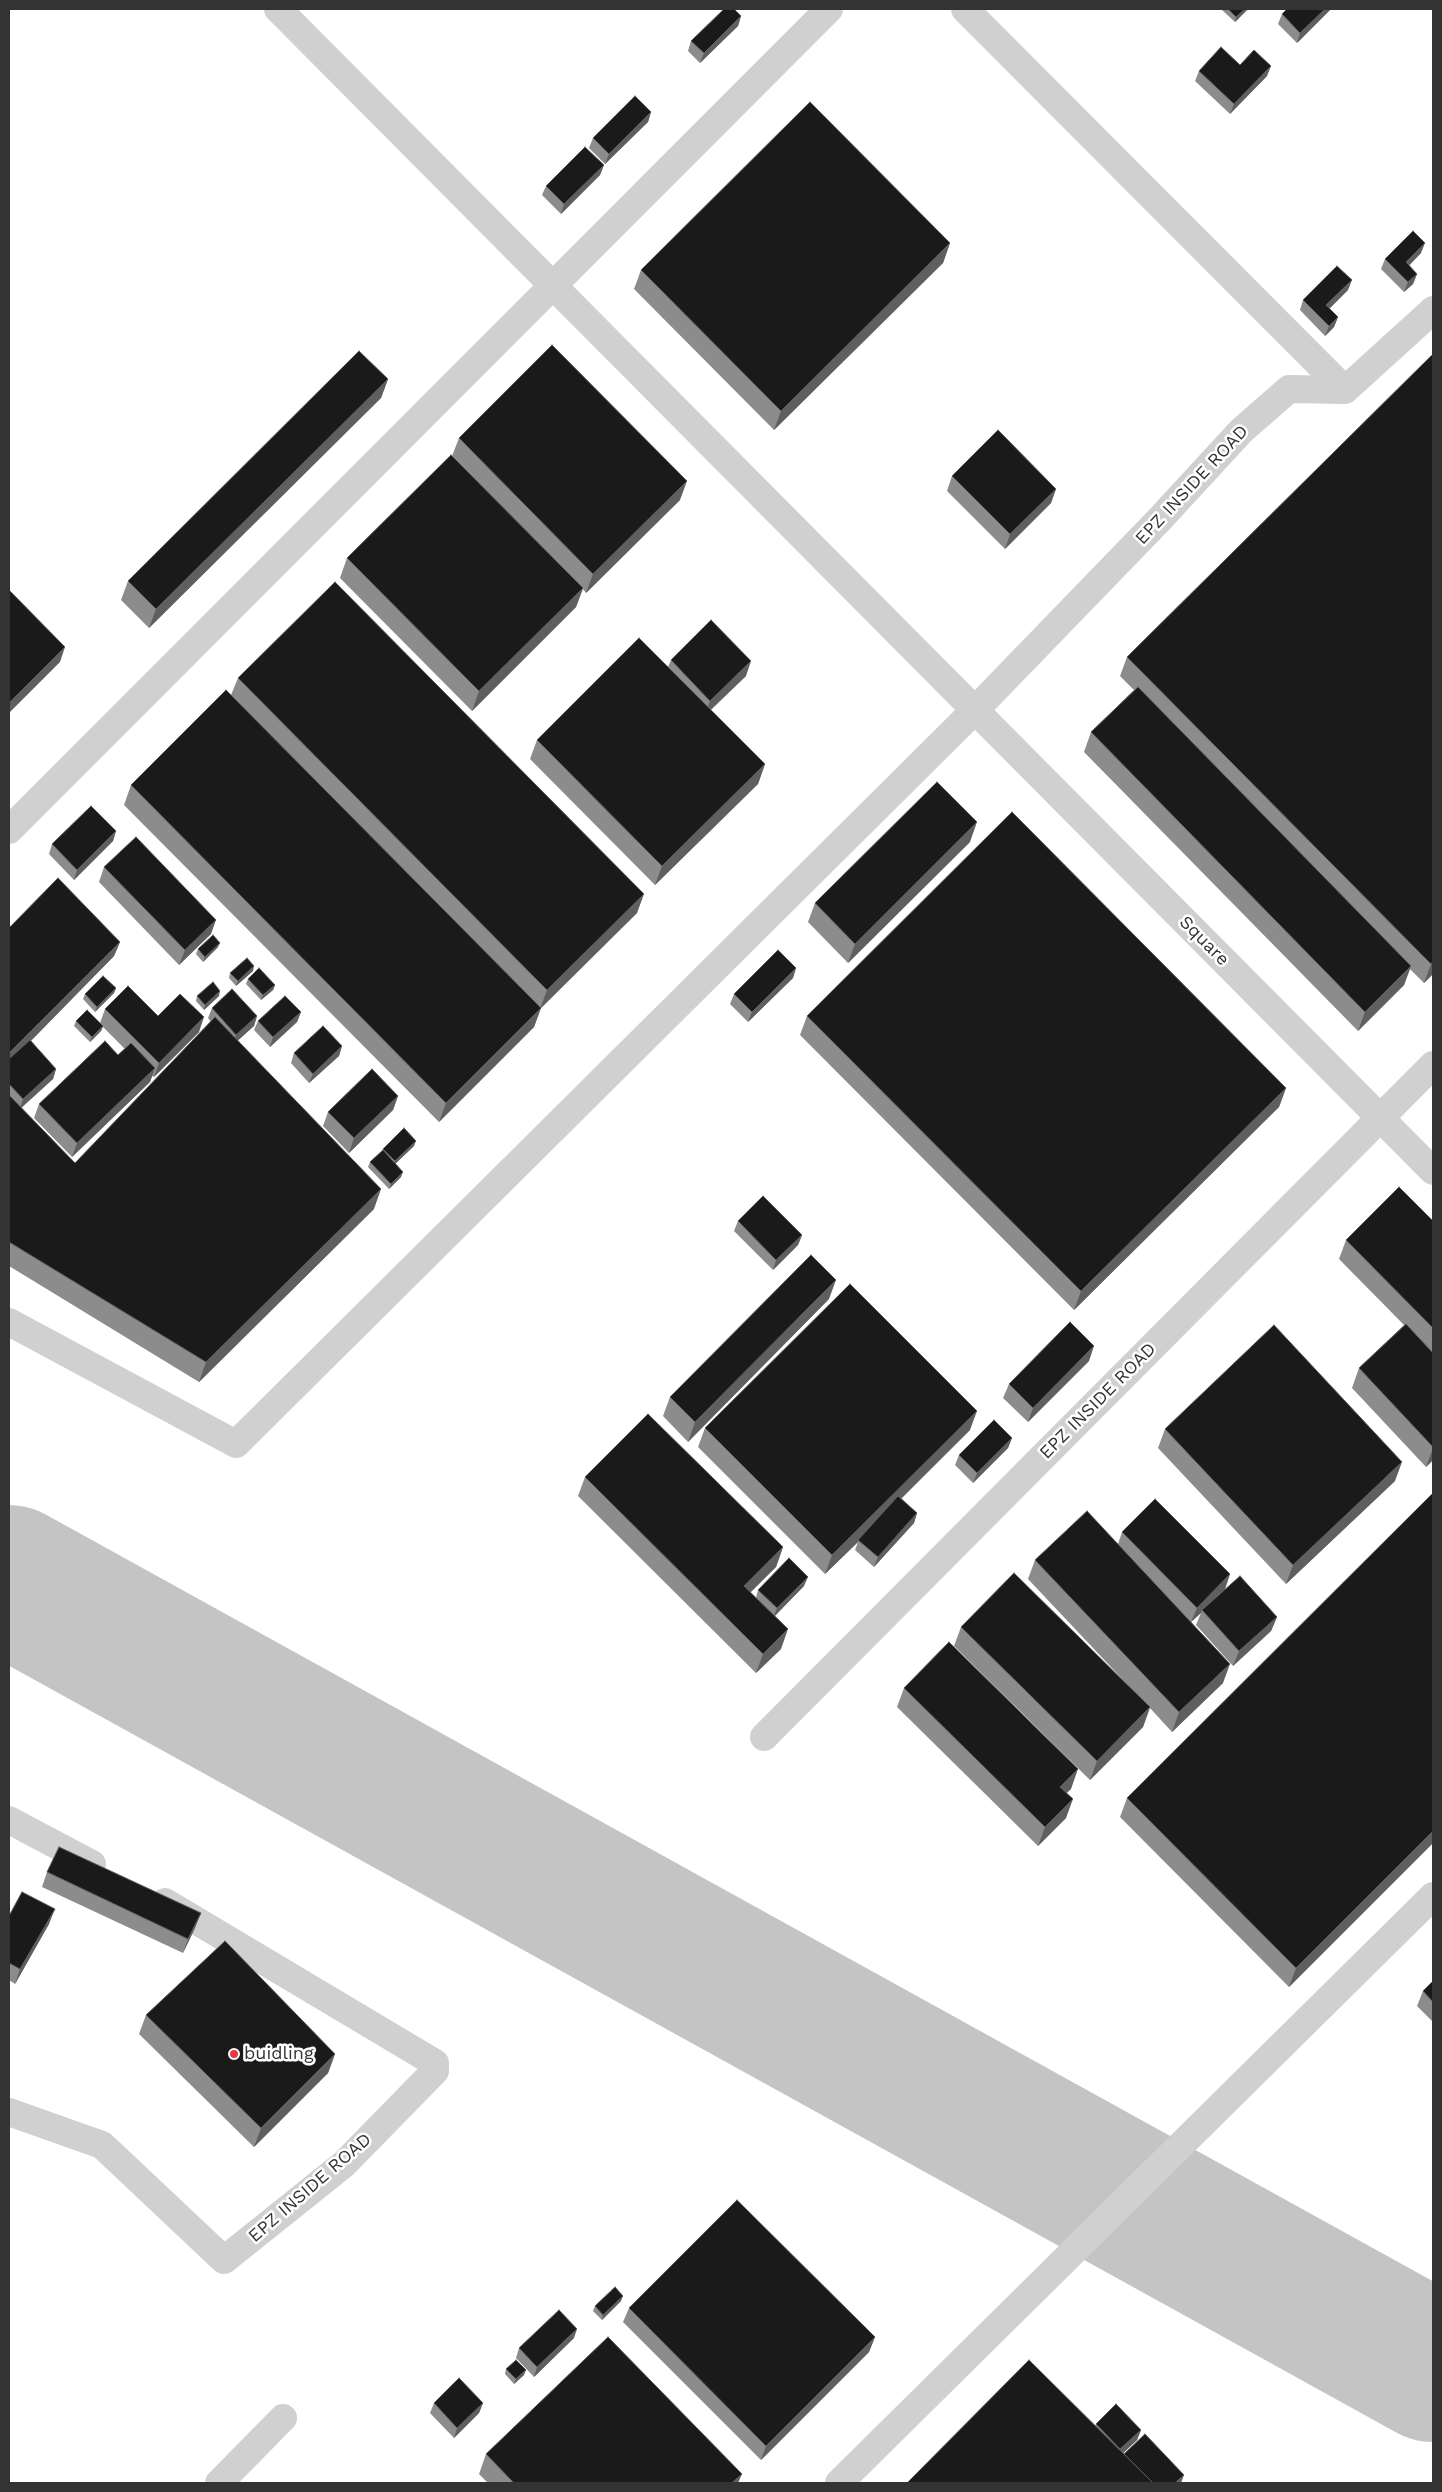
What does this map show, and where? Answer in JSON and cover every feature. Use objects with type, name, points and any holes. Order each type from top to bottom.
[{"type":"street","name":"Square","points":[[278,9],[1433,1171]]},
{"type":"street","points":[[9,830],[829,9]]},
{"type":"street","points":[[965,9],[1345,390],[1433,310]]},
{"type":"street","name":"EPZ INSIDE ROAD","points":[[9,1322],[236,1444],[975,710],[1159,520],[1241,431],[1289,389],[1345,390]]},
{"type":"street","name":"EPZ INSIDE ROAD","points":[[764,1737],[1433,1065]]},
{"type":"street","points":[[9,1820],[112,1875]]},
{"type":"street","name":"EPZ INSIDE ROAD","points":[[9,2112],[102,2145],[224,2260],[344,2164],[435,2071],[435,2063],[147,1893]]},
{"type":"street","points":[[839,2483],[1433,1896]]},
{"type":"street","points":[[219,2483],[283,2418]]},
{"type":"building","points":[[724,9],[734,9],[741,16],[704,53],[691,41]]},
{"type":"building","points":[[1228,9],[1245,9],[1236,17]]},
{"type":"building","points":[[1287,9],[1325,9],[1300,33],[1282,14]]},
{"type":"building","points":[[1221,47],[1240,65],[1254,50],[1271,66],[1234,104],[1199,71]]},
{"type":"building","points":[[635,96],[651,112],[609,154],[593,138]]},
{"type":"building","points":[[810,102],[950,243],[781,411],[641,270]]},
{"type":"building","points":[[585,147],[604,165],[564,204],[546,186]]},
{"type":"building","points":[[1413,231],[1425,243],[1406,262],[1417,274],[1408,282],[1385,259]]},
{"type":"building","points":[[1337,266],[1352,280],[1326,305],[1338,317],[1329,326],[1303,300]]},
{"type":"building","points":[[552,345],[687,481],[593,574],[459,438]]},
{"type":"building","points":[[359,351],[388,379],[156,609],[128,581]]},
{"type":"building","points":[[1433,354],[1433,961],[1431,964],[1127,657]]},
{"type":"building","points":[[998,430],[1056,489],[1010,534],[952,476]]},
{"type":"building","points":[[451,455],[583,588],[479,691],[347,558]]},
{"type":"building","points":[[335,582],[644,894],[547,990],[238,678]]},
{"type":"building","points":[[9,590],[65,647],[9,703]]},
{"type":"building","points":[[711,620],[751,661],[710,701],[671,660]]},
{"type":"building","points":[[639,638],[765,764],[662,866],[537,740]]},
{"type":"building","points":[[1138,687],[1411,966],[1365,1012],[1091,732]]},
{"type":"building","points":[[226,690],[541,1008],[446,1103],[131,785]]},
{"type":"building","points":[[937,782],[977,822],[855,944],[815,903]]},
{"type":"building","points":[[91,806],[116,831],[77,870],[52,844]]},
{"type":"building","points":[[1012,812],[1286,1088],[1081,1291],[807,1016]]},
{"type":"building","points":[[136,837],[216,920],[185,950],[104,867]]},
{"type":"building","points":[[58,878],[120,942],[9,1053],[9,928]]},
{"type":"building","points":[[213,935],[220,943],[205,957],[198,949]]},
{"type":"building","points":[[778,950],[796,968],[752,1012],[734,994]]},
{"type":"building","points":[[247,958],[254,966],[238,981],[230,973]]},
{"type":"building","points":[[259,968],[275,985],[263,995],[248,979]]},
{"type":"building","points":[[103,976],[116,988],[97,1007],[85,994]]},
{"type":"building","points":[[213,982],[220,991],[205,1005],[197,996]]},
{"type":"building","points":[[128,986],[158,1016],[180,994],[204,1017],[159,1063],[105,1009]]},
{"type":"building","points":[[232,989],[257,1016],[236,1035],[212,1008]]},
{"type":"building","points":[[285,996],[301,1012],[273,1037],[258,1021]]},
{"type":"building","points":[[87,1010],[103,1026],[92,1037],[76,1021]]},
{"type":"building","points":[[215,1017],[381,1189],[206,1362],[9,1242],[9,1095],[75,1163]]},
{"type":"building","points":[[323,1026],[342,1046],[313,1074],[294,1053]]},
{"type":"building","points":[[30,1040],[56,1069],[23,1099],[9,1084],[9,1059]]},
{"type":"building","points":[[105,1041],[118,1055],[131,1043],[155,1068],[77,1143],[39,1104]]},
{"type":"building","points":[[372,1069],[398,1096],[354,1138],[328,1112]]},
{"type":"building","points":[[404,1128],[416,1141],[395,1161],[383,1149]]},
{"type":"building","points":[[383,1150],[403,1172],[391,1184],[370,1162]]},
{"type":"building","points":[[1399,1187],[1433,1221],[1433,1328],[1346,1240]]},
{"type":"building","points":[[763,1196],[802,1235],[776,1260],[738,1221]]},
{"type":"building","points":[[811,1255],[836,1280],[695,1422],[670,1397]]},
{"type":"building","points":[[850,1284],[977,1411],[832,1555],[705,1428]]},
{"type":"building","points":[[1070,1322],[1094,1346],[1033,1408],[1009,1384]]},
{"type":"building","points":[[1406,1324],[1433,1353],[1433,1447],[1359,1368]]},
{"type":"building","points":[[1274,1325],[1402,1462],[1293,1565],[1165,1429]]},
{"type":"building","points":[[648,1414],[783,1547],[744,1586],[788,1629],[763,1654],[585,1477]]},
{"type":"building","points":[[994,1420],[1012,1438],[977,1473],[959,1455]]},
{"type":"building","points":[[1433,1493],[1433,1831],[1296,1968],[1127,1798]]},
{"type":"building","points":[[898,1496],[917,1513],[878,1557],[858,1540]]},
{"type":"building","points":[[1155,1499],[1230,1574],[1197,1608],[1122,1532]]},
{"type":"building","points":[[1087,1511],[1230,1664],[1179,1712],[1035,1560]]},
{"type":"building","points":[[789,1558],[808,1577],[777,1608],[758,1590]]},
{"type":"building","points":[[1014,1573],[1150,1707],[1097,1761],[961,1627]]},
{"type":"building","points":[[1240,1576],[1277,1617],[1239,1651],[1202,1610]]},
{"type":"building","points":[[949,1642],[1078,1769],[1060,1787],[1073,1799],[1045,1827],[904,1688]]},
{"type":"building","points":[[59,1847],[201,1913],[188,1939],[47,1872]]},
{"type":"building","points":[[22,1892],[55,1909],[20,1969],[9,1963],[9,1916]]},
{"type":"building","name":"buidling","points":[[225,1941],[335,2054],[261,2128],[146,2015]]},
{"type":"building","points":[[1433,1981],[1433,2002],[1423,1991]]},
{"type":"building","points":[[737,2200],[875,2337],[766,2446],[629,2308]]},
{"type":"building","points":[[615,2287],[623,2296],[603,2315],[595,2306]]},
{"type":"building","points":[[559,2310],[577,2329],[537,2367],[519,2348]]},
{"type":"building","points":[[608,2337],[742,2474],[732,2483],[514,2483],[486,2454]]},
{"type":"building","points":[[516,2360],[526,2370],[516,2379],[506,2369]]},
{"type":"building","points":[[1029,2360],[1153,2483],[907,2483]]},
{"type":"building","points":[[459,2378],[483,2403],[457,2428],[434,2403]]},
{"type":"building","points":[[1116,2404],[1141,2430],[1120,2449],[1096,2424]]},
{"type":"building","points":[[1145,2434],[1184,2475],[1175,2483],[1153,2483],[1124,2454]]},
{"type":"runway","points":[[9,1580],[1433,2367]]},
{"type":"place","name":"buidling","points":[[234,2054]]}]
